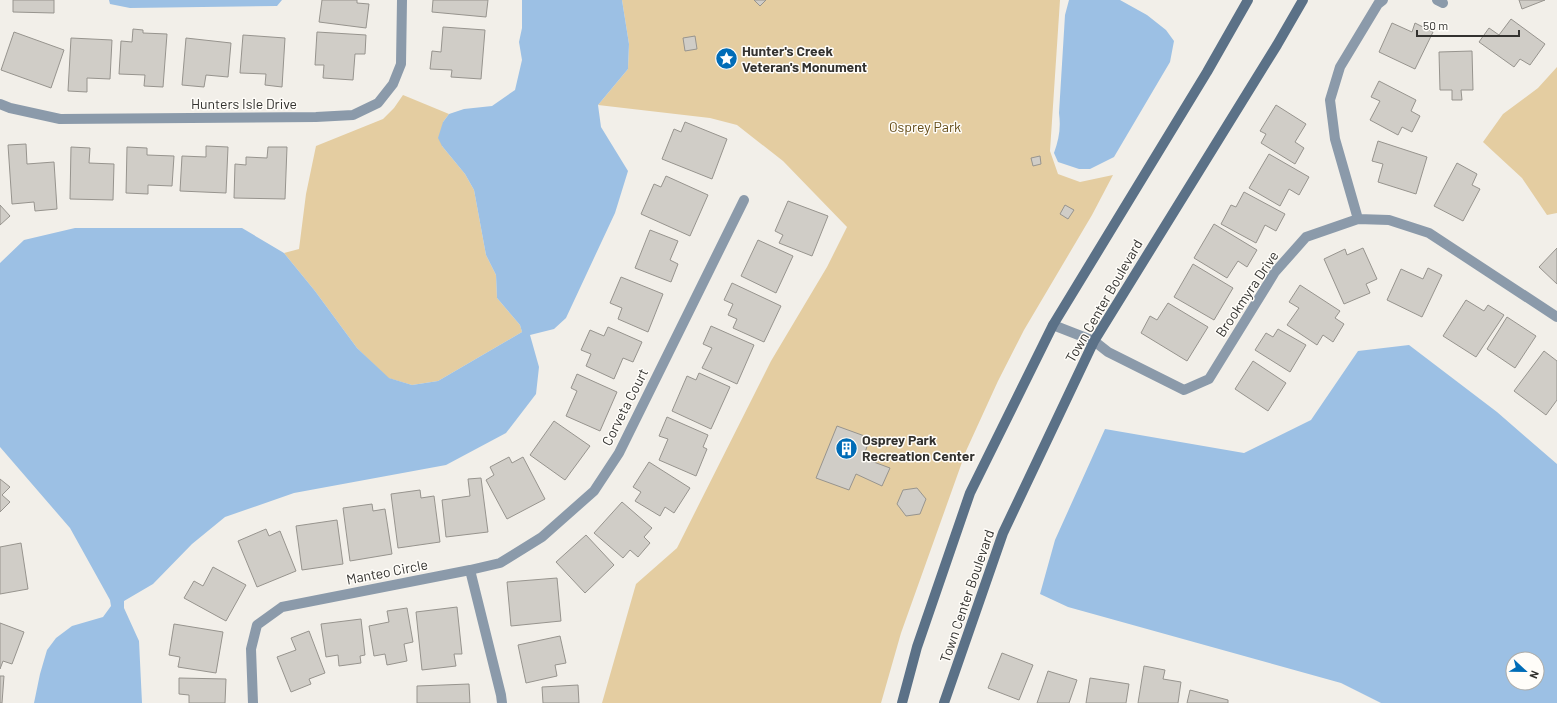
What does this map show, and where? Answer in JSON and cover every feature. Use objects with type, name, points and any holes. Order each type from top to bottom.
[{"type":"street","name":"Hunters Isle Drive","points":[[0,104],[16,110],[60,119],[316,117],[353,115],[378,104],[393,84],[401,64],[402,0]]},
{"type":"street","name":"Town Center Boulevard","points":[[902,703],[916,647],[970,492],[1053,325],[1207,72],[1248,0]]},
{"type":"street","name":"Town Center Boulevard","points":[[944,703],[1003,533],[1094,341],[1273,52],[1303,0]]},
{"type":"street","points":[[1358,219],[1335,139],[1330,100],[1340,67],[1378,4],[1383,0]]},
{"type":"street","name":"Corveta Court","points":[[470,570],[500,562],[542,537],[594,491],[619,453],[744,200]]},
{"type":"street","name":"Brookmyra Drive","points":[[1053,325],[1094,341],[1114,356],[1184,390],[1209,378],[1275,272],[1306,237],[1358,219],[1389,220],[1429,233],[1557,317]]},
{"type":"street","points":[[470,570],[502,703]]},
{"type":"street","name":"Manteo Circle","points":[[252,703],[252,649],[258,625],[282,607],[470,570]]},
{"type":"green space","name":"Osprey Park","points":[[622,0],[1060,0],[1050,151],[1058,174],[1080,182],[1113,175],[1092,215],[1024,330],[998,381],[966,451],[901,633],[881,703],[602,703],[636,584],[677,548],[771,361],[827,267],[847,227],[783,161],[737,125],[710,118],[598,105],[628,69],[629,44]]},
{"type":"green space","points":[[1557,67],[1557,213],[1547,215],[1522,178],[1483,142],[1503,114],[1538,88]]},
{"type":"green space","points":[[403,95],[449,114],[443,122],[442,146],[465,174],[474,190],[486,255],[496,275],[497,298],[520,325],[522,332],[438,381],[412,385],[388,378],[357,348],[315,291],[284,253],[299,249],[306,194],[316,146],[383,119],[394,108]]},
{"type":"water","points":[[109,0],[282,0],[277,6],[130,8],[110,4]]},
{"type":"water","points":[[522,0],[622,0],[629,44],[628,69],[598,105],[601,127],[628,171],[615,213],[566,318],[554,329],[530,335],[539,367],[536,394],[506,433],[446,465],[294,493],[225,517],[192,544],[153,584],[124,601],[124,608],[139,641],[142,703],[34,703],[47,650],[56,638],[72,626],[103,617],[111,606],[110,600],[70,528],[0,447],[0,263],[24,240],[75,228],[242,228],[284,253],[315,291],[357,348],[389,378],[412,385],[438,381],[522,332],[520,325],[497,298],[496,275],[486,255],[474,190],[465,174],[442,146],[438,138],[443,122],[449,114],[464,109],[492,106],[515,90],[522,60],[519,42],[522,28]]},
{"type":"water","points":[[1069,0],[1120,0],[1147,15],[1166,30],[1174,41],[1170,62],[1114,157],[1090,169],[1079,169],[1058,162],[1054,153],[1060,129],[1059,113],[1065,15]]},
{"type":"water","points":[[1409,345],[1497,412],[1557,464],[1557,703],[1381,703],[1341,683],[1068,607],[1040,594],[1055,540],[1105,429],[1244,453],[1311,420],[1358,351]]},
{"type":"building","points":[[13,0],[54,0],[54,13],[13,12]]},
{"type":"building","points":[[322,0],[357,0],[357,3],[369,4],[366,28],[319,22]]},
{"type":"building","points":[[433,0],[488,0],[486,17],[432,12]]},
{"type":"building","points":[[754,0],[766,0],[760,6]]},
{"type":"building","points":[[1519,0],[1545,0],[1522,9]]},
{"type":"building","points":[[1511,19],[1545,44],[1530,65],[1520,59],[1514,67],[1479,42],[1489,28],[1499,35]]},
{"type":"building","points":[[1392,23],[1412,32],[1415,23],[1433,32],[1415,69],[1379,52]]},
{"type":"building","points":[[443,27],[485,30],[481,79],[451,77],[452,70],[430,69],[432,51],[441,52]]},
{"type":"building","points":[[133,29],[143,30],[143,33],[167,34],[163,87],[144,86],[145,75],[119,74],[121,41],[132,42]]},
{"type":"building","points":[[14,32],[64,50],[51,88],[1,70]]},
{"type":"building","points":[[317,32],[366,35],[365,54],[355,54],[353,80],[323,78],[324,65],[315,65]]},
{"type":"building","points":[[243,35],[285,38],[282,87],[265,85],[266,74],[240,73]]},
{"type":"building","points":[[695,36],[697,49],[685,51],[683,38]]},
{"type":"building","points":[[71,38],[112,40],[110,79],[87,78],[87,92],[68,91]]},
{"type":"building","points":[[186,38],[231,43],[228,77],[206,75],[204,87],[182,85]]},
{"type":"building","points":[[1472,51],[1473,90],[1461,90],[1462,100],[1452,100],[1452,90],[1440,90],[1439,52]]},
{"type":"building","points":[[1379,81],[1416,100],[1411,111],[1420,116],[1412,132],[1402,127],[1398,135],[1370,120],[1380,101],[1371,97]]},
{"type":"building","points":[[1276,105],[1306,124],[1295,142],[1304,148],[1295,164],[1261,143],[1266,134],[1260,131]]},
{"type":"building","points":[[685,122],[727,139],[712,179],[662,159],[674,129],[681,132]]},
{"type":"building","points":[[1378,141],[1427,157],[1416,194],[1378,182],[1383,164],[1372,161]]},
{"type":"building","points":[[26,144],[27,164],[54,162],[57,209],[35,211],[34,202],[12,204],[8,145]]},
{"type":"building","points":[[206,146],[228,147],[226,193],[180,191],[182,156],[206,157]]},
{"type":"building","points":[[71,147],[90,148],[89,163],[114,164],[113,200],[70,199]]},
{"type":"building","points":[[127,147],[147,148],[147,155],[174,156],[172,186],[148,185],[148,194],[126,193]]},
{"type":"building","points":[[268,147],[287,147],[285,199],[234,198],[235,164],[246,165],[246,157],[267,158]]},
{"type":"building","points":[[1269,154],[1309,177],[1299,195],[1289,189],[1280,206],[1249,188]]},
{"type":"building","points":[[1040,156],[1041,164],[1033,166],[1031,158]]},
{"type":"building","points":[[1457,163],[1477,174],[1472,185],[1480,189],[1463,221],[1434,206]]},
{"type":"building","points":[[666,176],[708,195],[690,236],[641,214],[654,184],[661,187]]},
{"type":"building","points":[[1244,192],[1285,214],[1276,231],[1265,225],[1256,243],[1221,224],[1231,205],[1236,207]]},
{"type":"building","points":[[788,201],[828,216],[812,256],[779,243],[783,235],[775,231]]},
{"type":"building","points":[[0,205],[10,216],[0,225]]},
{"type":"building","points":[[1065,205],[1074,210],[1068,219],[1060,214]]},
{"type":"building","points":[[1214,224],[1257,250],[1247,267],[1238,261],[1227,278],[1194,258]]},
{"type":"building","points":[[650,230],[678,241],[670,260],[678,264],[671,282],[635,268]]},
{"type":"building","points":[[758,240],[793,256],[776,293],[741,276]]},
{"type":"building","points":[[1363,248],[1377,279],[1366,284],[1370,293],[1344,304],[1324,259],[1345,249],[1347,255]]},
{"type":"building","points":[[1557,248],[1557,284],[1539,267]]},
{"type":"building","points":[[1193,264],[1233,288],[1214,320],[1174,297]]},
{"type":"building","points":[[1428,268],[1442,275],[1422,317],[1387,300],[1401,269],[1423,279]]},
{"type":"building","points":[[621,277],[663,294],[648,332],[618,319],[622,308],[610,303]]},
{"type":"building","points":[[732,283],[781,306],[764,342],[733,328],[737,319],[728,315],[733,304],[724,300]]},
{"type":"building","points":[[1300,285],[1340,311],[1335,318],[1344,324],[1333,342],[1323,335],[1317,345],[1287,325],[1299,308],[1289,302]]},
{"type":"building","points":[[1466,300],[1484,311],[1488,305],[1504,315],[1476,357],[1443,336]]},
{"type":"building","points":[[1168,303],[1208,327],[1187,361],[1141,333],[1150,316],[1157,320]]},
{"type":"building","points":[[1507,317],[1536,336],[1515,368],[1487,349]]},
{"type":"building","points":[[711,326],[754,345],[737,384],[702,368],[712,348],[703,344]]},
{"type":"building","points":[[608,327],[642,342],[633,362],[623,358],[614,379],[586,366],[591,354],[581,350],[590,330],[604,336]]},
{"type":"building","points":[[1278,329],[1306,345],[1290,372],[1255,350],[1266,333],[1273,337]]},
{"type":"building","points":[[1544,351],[1557,361],[1557,400],[1546,415],[1514,391]]},
{"type":"building","points":[[1253,361],[1286,383],[1268,411],[1235,389]]},
{"type":"building","points":[[699,373],[730,387],[711,429],[672,411],[687,376],[696,380]]},
{"type":"building","points":[[577,374],[617,392],[600,431],[566,416],[577,391],[571,388]]},
{"type":"building","points":[[667,417],[708,435],[703,447],[707,449],[696,476],[659,460],[668,439],[659,436]]},
{"type":"building","points":[[554,421],[590,446],[565,480],[530,455]]},
{"type":"building","name":"Osprey Park Recreation Center","points":[[837,426],[870,438],[863,458],[890,468],[882,486],[856,474],[849,490],[816,478]]},
{"type":"building","points":[[509,457],[512,463],[523,457],[545,499],[507,519],[486,480],[494,475],[490,467]]},
{"type":"building","points":[[649,462],[690,488],[674,513],[665,507],[660,516],[635,501],[641,492],[633,487]]},
{"type":"building","points":[[481,478],[488,532],[446,537],[442,500],[470,496],[468,479]]},
{"type":"building","points":[[0,479],[10,487],[2,495],[10,502],[0,512]]},
{"type":"building","points":[[917,488],[926,499],[920,514],[906,516],[897,504],[903,490]]},
{"type":"building","points":[[420,490],[421,498],[434,496],[440,542],[398,548],[391,494]]},
{"type":"building","points":[[622,502],[652,528],[644,537],[650,543],[638,557],[630,550],[623,558],[594,533]]},
{"type":"building","points":[[372,504],[373,511],[385,509],[392,554],[350,561],[343,508]]},
{"type":"building","points":[[337,520],[343,564],[302,570],[296,526]]},
{"type":"building","points":[[266,529],[269,536],[280,531],[296,571],[257,587],[238,541]]},
{"type":"building","points":[[586,535],[614,565],[585,593],[556,562]]},
{"type":"building","points":[[21,543],[28,589],[0,594],[0,547]]},
{"type":"building","points":[[213,567],[246,585],[226,621],[184,598],[194,581],[203,586]]},
{"type":"building","points":[[557,578],[561,621],[511,626],[507,582]]},
{"type":"building","points":[[457,607],[462,654],[454,654],[456,666],[422,670],[416,612]]},
{"type":"building","points":[[407,608],[413,642],[404,644],[407,661],[387,665],[385,654],[374,656],[369,626],[389,622],[387,611]]},
{"type":"building","points":[[361,619],[365,655],[360,656],[361,663],[339,666],[338,655],[326,657],[321,624]]},
{"type":"building","points":[[0,623],[24,632],[12,664],[3,661],[0,669]]},
{"type":"building","points":[[174,624],[223,632],[216,673],[178,667],[180,657],[169,655]]},
{"type":"building","points":[[309,631],[325,673],[309,679],[311,684],[291,692],[277,657],[296,650],[291,638]]},
{"type":"building","points":[[560,636],[566,663],[555,665],[557,676],[526,683],[518,645]]},
{"type":"building","points":[[1002,653],[1033,665],[1019,700],[988,688]]},
{"type":"building","points":[[1144,666],[1165,670],[1163,679],[1181,682],[1178,703],[1138,703]]},
{"type":"building","points":[[1048,671],[1077,680],[1069,703],[1037,703]]},
{"type":"building","points":[[0,676],[4,676],[2,703],[0,703]]},
{"type":"building","points":[[179,678],[226,679],[225,703],[189,703],[189,695],[179,694]]},
{"type":"building","points":[[1090,678],[1129,684],[1126,703],[1086,703]]},
{"type":"building","points":[[469,684],[470,703],[417,703],[417,686]]},
{"type":"building","points":[[578,685],[579,703],[543,703],[542,687]]},
{"type":"building","points":[[1190,690],[1228,700],[1228,703],[1187,703]]},
{"type":"place","name":"Hunter's Creek Veteran's Monument","points":[[726,59]]},
{"type":"place","name":"Osprey Park Recreation Center","points":[[847,448]]}]
